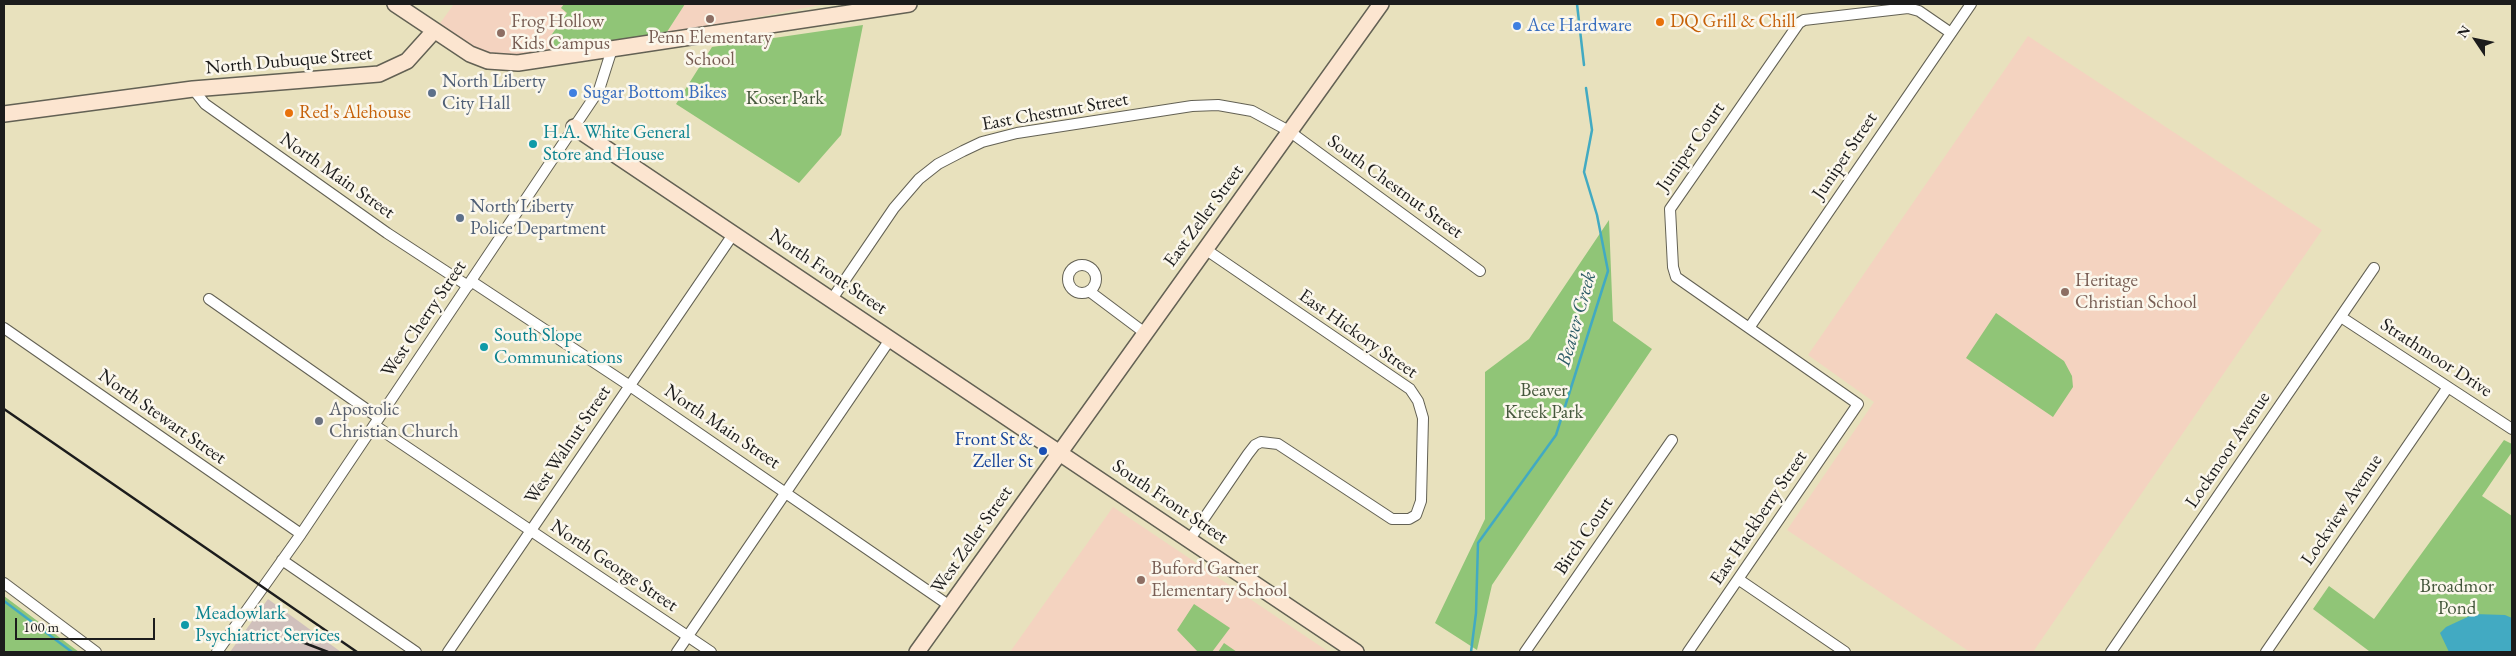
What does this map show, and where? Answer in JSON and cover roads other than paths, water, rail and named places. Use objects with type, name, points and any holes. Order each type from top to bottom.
[{"type":"street","points":[[395,4],[470,54],[488,61],[518,63],[909,4]]},
{"type":"street","name":"East Zeller Street","points":[[1060,451],[1380,4]]},
{"type":"street","name":"Juniper Street","points":[[1749,328],[1971,4]]},
{"type":"street","name":"Juniper Court","points":[[1858,404],[1676,277],[1673,267],[1670,208],[1799,23],[1908,8],[1919,11],[1951,32]]},
{"type":"street","name":"North Dubuque Street","points":[[4,114],[193,89],[379,74],[407,61],[434,31]]},
{"type":"street","name":"West Cherry Street","points":[[217,652],[301,534],[599,90],[612,49]]},
{"type":"street","name":"North Main Street","points":[[193,89],[205,104],[387,233],[630,386],[950,606]]},
{"type":"street","name":"East Chestnut Street","points":[[832,299],[894,208],[919,178],[938,164],[982,142],[1055,127],[1192,106],[1218,105],[1252,111],[1289,131]]},
{"type":"street","name":"North Front Street","points":[[574,127],[1060,451]]},
{"type":"street","name":"South Chestnut Street","points":[[1289,131],[1480,271]]},
{"type":"street","name":"West Walnut Street","points":[[448,652],[734,233]]},
{"type":"street","name":"East Hickory Street","points":[[1190,539],[1248,454],[1255,445],[1262,442],[1278,444],[1392,519],[1409,519],[1420,508],[1421,500],[1423,418],[1418,401],[1410,389],[1206,249]]},
{"type":"street","name":"Lockmoor Avenue","points":[[2111,652],[2374,268]]},
{"type":"street","points":[[1090,291],[1145,333]]},
{"type":"street","name":"North George Street","points":[[209,299],[531,531],[711,652]]},
{"type":"street","name":"Strathmoor Drive","points":[[2341,316],[2512,429]]},
{"type":"street","name":"North Stewart Street","points":[[4,328],[301,534]]},
{"type":"street","points":[[677,652],[891,338]]},
{"type":"street","name":"Lockview Avenue","points":[[2266,652],[2448,387]]},
{"type":"street","name":"East Hackberry Street","points":[[1688,652],[1858,404]]},
{"type":"street","name":"Birch Court","points":[[1526,652],[1672,440]]},
{"type":"street","name":"South Front Street","points":[[1060,451],[1356,652]]},
{"type":"street","name":"West Zeller Street","points":[[917,652],[1060,451]]},
{"type":"street","points":[[282,560],[416,652]]},
{"type":"street","points":[[1738,579],[1845,652]]},
{"type":"street","points":[[4,583],[96,652]]},
{"type":"water","points":[[2474,614],[2505,615],[2512,618],[2512,652],[2449,652],[2440,633],[2446,627]]},
{"type":"waterway","name":"Beaver Creek","points":[[1577,4],[1584,65]]},
{"type":"waterway","name":"Beaver Creek","points":[[1471,652],[1476,613],[1478,543],[1556,435],[1608,271],[1597,215],[1584,172],[1592,130],[1586,88]]},
{"type":"waterway","points":[[4,601],[72,652]]},
{"type":"railway","points":[[4,409],[357,652]]},
{"type":"railway","points":[[302,642],[328,652]]},
{"type":"place","name":"Penn Elementary School","points":[[710,19]]},
{"type":"place","name":"DQ Grill & Chill","points":[[1660,22]]},
{"type":"place","name":"Ace Hardware","points":[[1517,26]]},
{"type":"place","name":"Frog Hollow Kids Campus","points":[[501,33]]},
{"type":"place","name":"North Liberty City Hall","points":[[432,93]]},
{"type":"place","name":"Sugar Bottom Bikes","points":[[573,93]]},
{"type":"place","name":"Red's Alehouse","points":[[289,113]]},
{"type":"place","name":"H.A. White General Store and House","points":[[533,144]]},
{"type":"place","name":"North Liberty Police Department","points":[[460,218]]},
{"type":"place","name":"Heritage Christian School","points":[[2065,292]]},
{"type":"place","name":"South Slope Communications","points":[[484,347]]},
{"type":"place","name":"Apostolic Christian Church","points":[[319,421]]},
{"type":"place","name":"Front St & Zeller St","points":[[1043,451]]},
{"type":"place","name":"Buford Garner Elementary School","points":[[1141,580]]},
{"type":"place","name":"Meadowlark Psychiatrict Services","points":[[185,625]]},
{"type":"park label","name":"Koser Park","points":[[785,99]]},
{"type":"park label","name":"Beaver Kreek Park","points":[[1544,402]]},
{"type":"park label","name":"Broadmor Pond","points":[[2457,598]]}]
